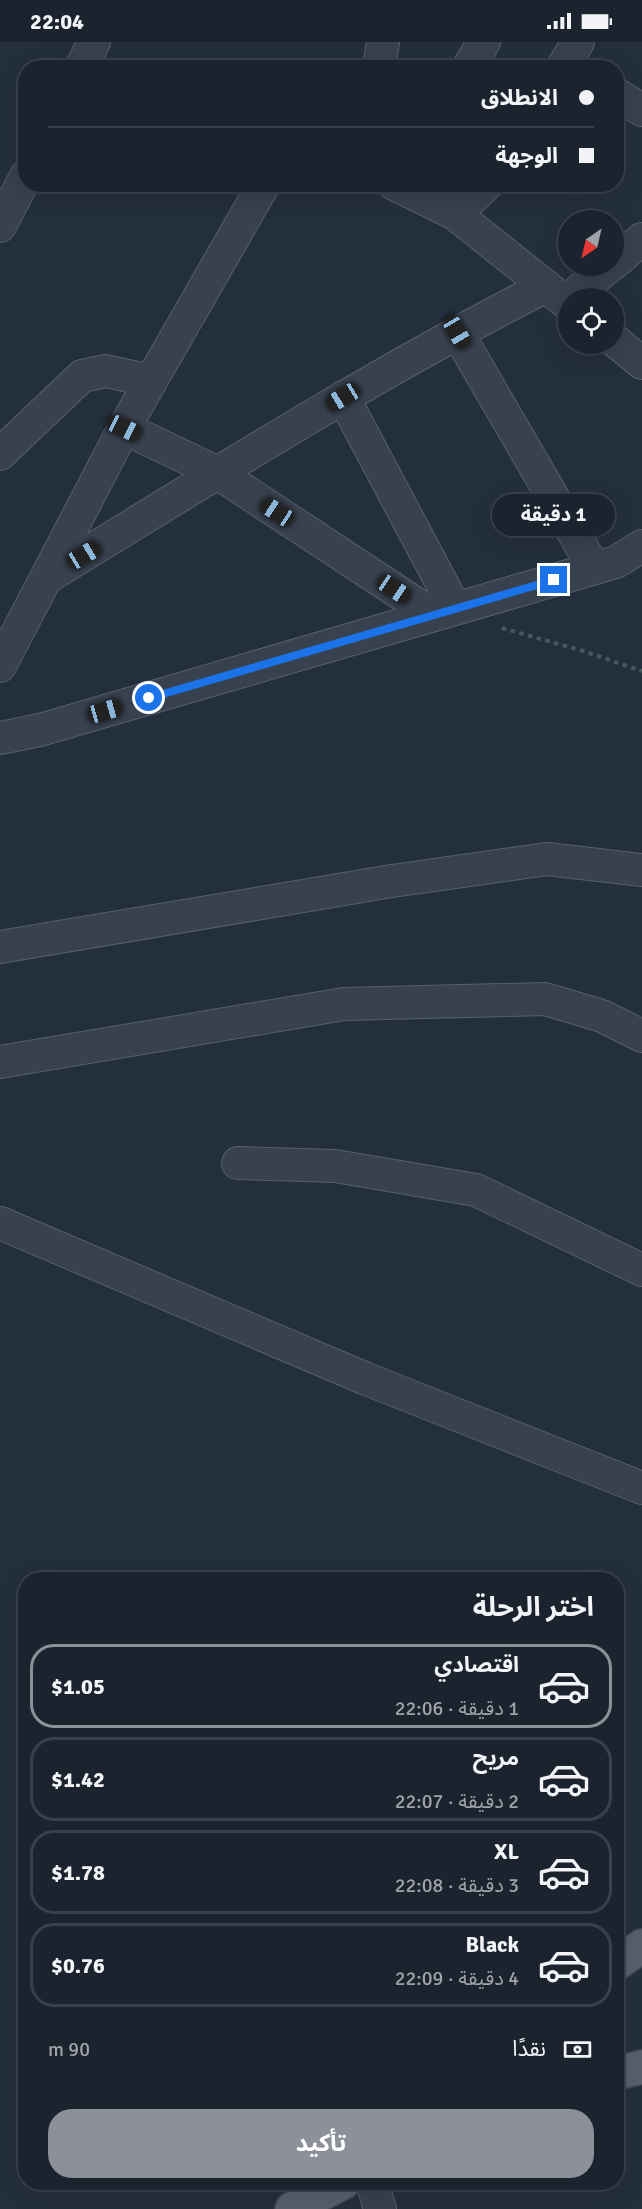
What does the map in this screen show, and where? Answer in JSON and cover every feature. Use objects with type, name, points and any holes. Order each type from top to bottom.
[{"type":"main road","points":[[624,1958],[642,1946]]},
{"type":"main road","points":[[624,2071],[642,2067]]},
{"type":"main road","points":[[292,2209],[329,2190]]},
{"type":"street","points":[[85,60],[94,42]]},
{"type":"street","points":[[380,60],[383,42]]},
{"type":"street","points":[[473,60],[484,42]]},
{"type":"street","points":[[624,99],[642,111]]},
{"type":"street","points":[[0,226],[18,191]]},
{"type":"street","points":[[0,666],[124,428],[259,192]]},
{"type":"street","points":[[410,192],[455,214],[558,293]]},
{"type":"street","points":[[455,214],[478,192]]},
{"type":"street","points":[[624,254],[642,239]]},
{"type":"street","points":[[578,288],[595,276]]},
{"type":"street","points":[[46,578],[343,397],[457,332],[558,300]]},
{"type":"street","points":[[457,332],[594,568]]},
{"type":"street","points":[[624,348],[642,363]]},
{"type":"street","points":[[0,454],[82,376],[106,371],[151,381]]},
{"type":"street","points":[[343,397],[444,612]]},
{"type":"street","points":[[124,428],[218,473],[444,612]]},
{"type":"street","points":[[0,738],[40,730],[616,562],[642,546]]},
{"type":"street","points":[[0,946],[392,881],[547,859],[642,870]]},
{"type":"street","points":[[0,1062],[344,1004],[545,999],[602,1016],[642,1036]]},
{"type":"street","points":[[238,1163],[335,1166],[476,1190],[642,1270]]},
{"type":"street","points":[[0,1223],[364,1378],[642,1488]]},
{"type":"street","points":[[374,2190],[380,2209]]},
{"type":"path","points":[[444,612],[583,651],[642,671]]},
{"type":"route","points":[[149,698],[554,580]]}]
